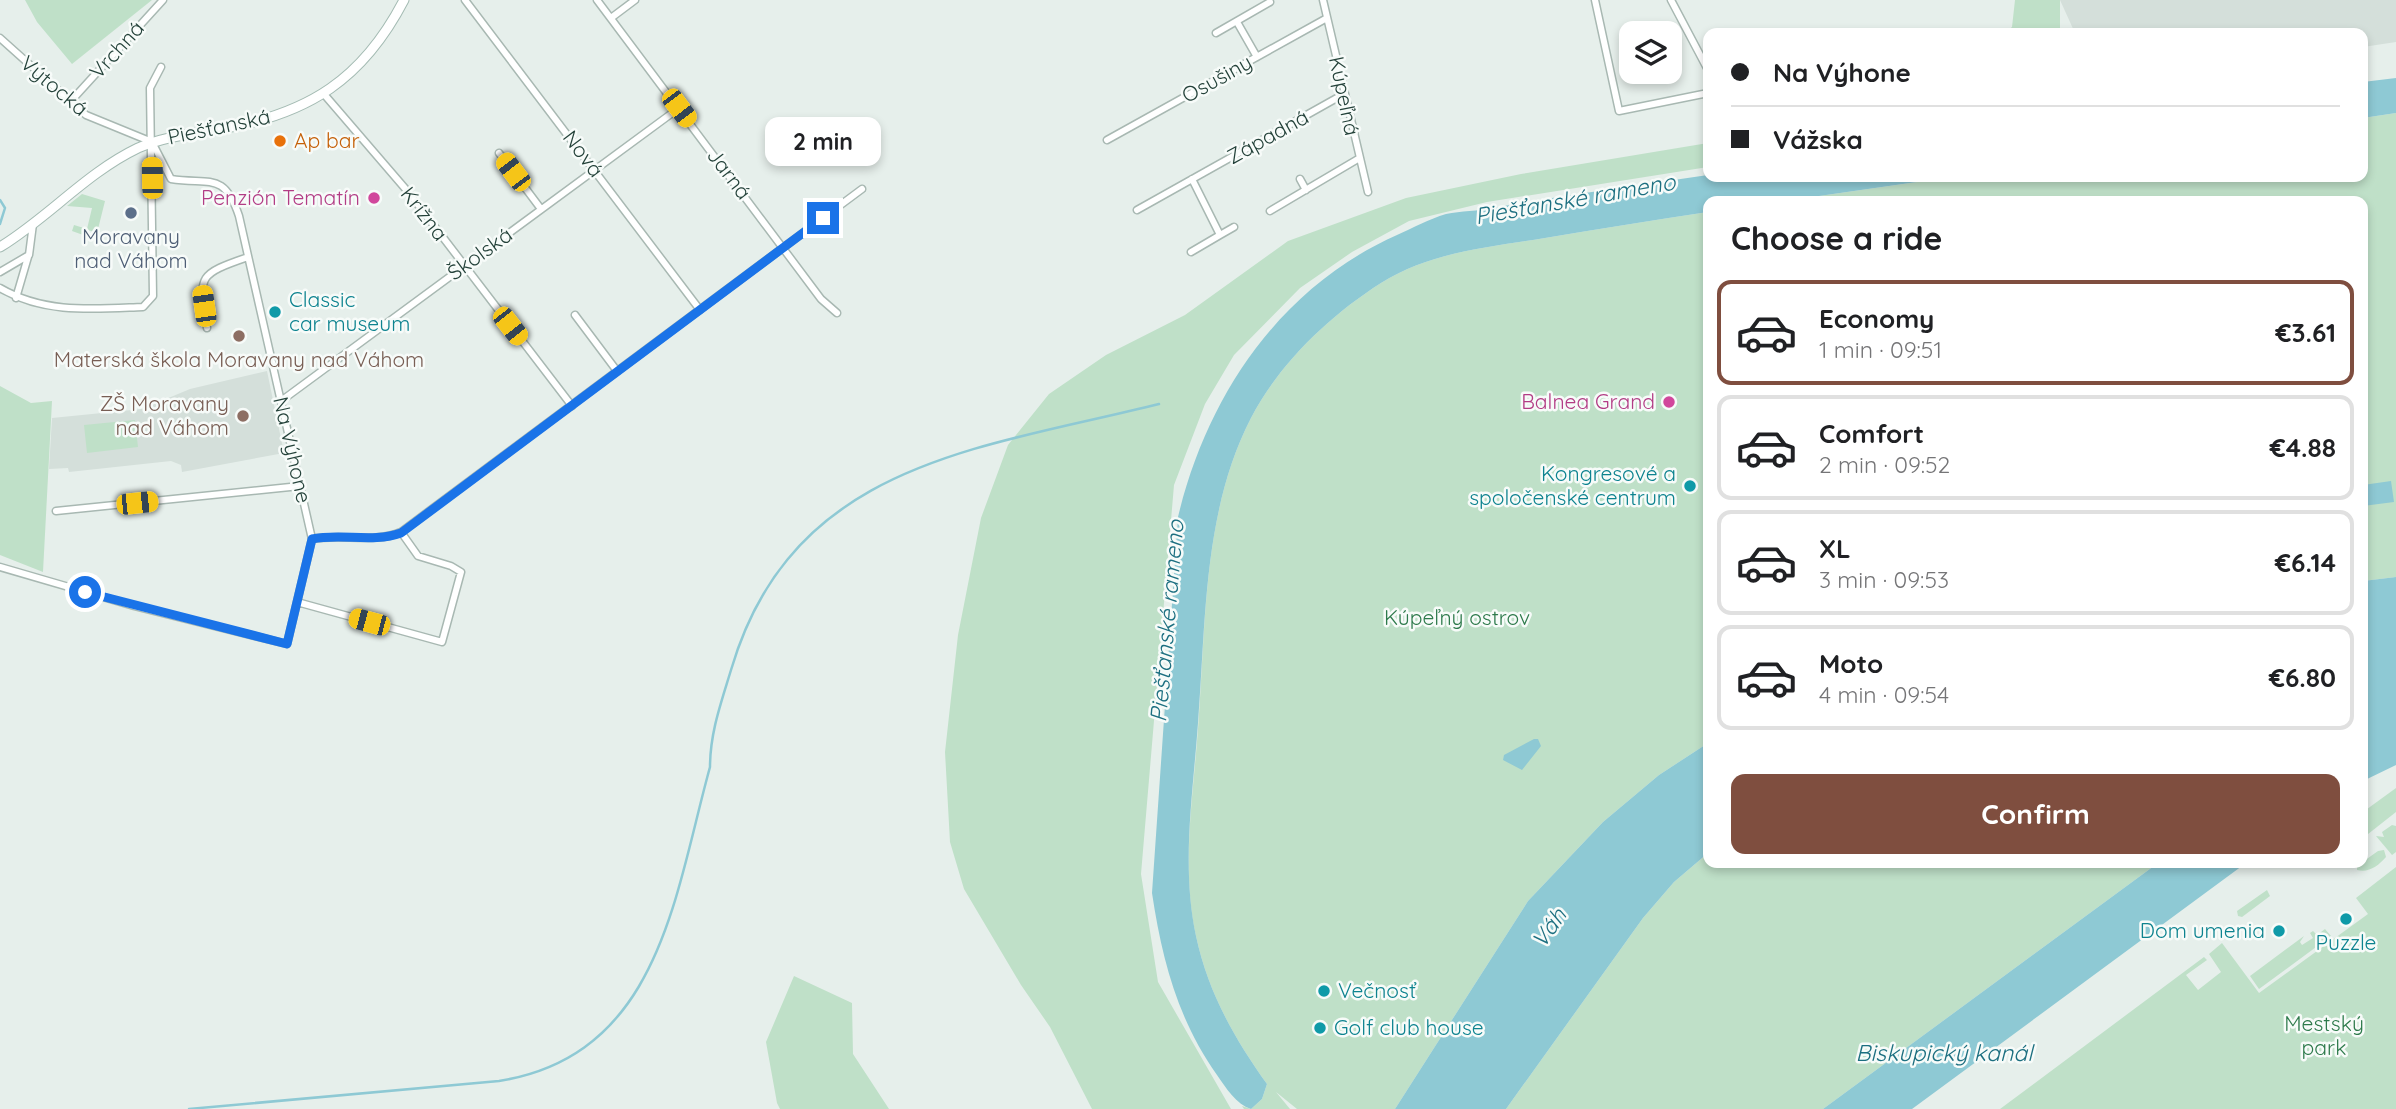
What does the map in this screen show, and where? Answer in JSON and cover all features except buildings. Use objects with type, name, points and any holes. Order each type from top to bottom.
[{"type":"main road","name":"Piešťanská","points":[[0,247],[33,224],[87,178],[152,142],[270,118],[323,93],[369,57],[404,0]]},
{"type":"street","name":"Vrchná","points":[[71,101],[163,0]]},
{"type":"street","name":"Nová","points":[[465,0],[700,310]]},
{"type":"street","name":"Jarná","points":[[597,0],[827,307],[837,313]]},
{"type":"street","points":[[611,18],[635,0]]},
{"type":"street","name":"Kúpeľná","points":[[1323,0],[1358,159],[1368,192]]},
{"type":"street","points":[[1595,0],[1619,111],[1703,94]]},
{"type":"street","points":[[1671,0],[1703,61]]},
{"type":"street","name":"Osušiny","points":[[1216,33],[1270,2]]},
{"type":"street","name":"Osušiny","points":[[1107,140],[1327,18]]},
{"type":"street","points":[[1237,22],[1257,57]]},
{"type":"street","name":"Výtocká","points":[[0,38],[95,120],[152,142]]},
{"type":"street","points":[[0,288],[16,298],[74,310],[143,307],[153,296],[150,88],[161,67]]},
{"type":"street","name":"Krížna","points":[[323,93],[409,193],[572,406]]},
{"type":"street","name":"Západná","points":[[1137,210],[1344,94]]},
{"type":"street","name":"Školská","points":[[281,401],[679,108]]},
{"type":"street","name":"Na Výhone","points":[[0,567],[134,606],[287,644],[312,539],[239,216],[227,188],[209,181],[171,178],[152,142]]},
{"type":"street","points":[[499,153],[541,209]]},
{"type":"street","points":[[1270,211],[1358,159]]},
{"type":"street","points":[[1300,178],[1306,190]]},
{"type":"street","points":[[1192,179],[1220,235]]},
{"type":"street","points":[[312,539],[326,536],[377,538],[401,533],[862,189]]},
{"type":"street","points":[[16,298],[29,256],[33,224]]},
{"type":"street","points":[[1191,252],[1234,227]]},
{"type":"street","points":[[0,272],[29,256]]},
{"type":"street","points":[[207,328],[201,285],[204,277],[221,266],[248,257]]},
{"type":"street","points":[[575,315],[617,371]]},
{"type":"street","points":[[56,511],[300,486]]},
{"type":"street","points":[[297,602],[442,642],[461,572],[451,566],[418,556],[401,533]]},
{"type":"shaded area","points":[[2060,0],[2396,0],[2396,42],[2368,46],[2368,28],[2073,28]]},
{"type":"shaded area","points":[[267,371],[284,453],[182,472],[181,465],[171,461],[69,472],[68,468],[49,469],[52,418],[142,409],[190,389]]},
{"type":"green space","points":[[25,0],[152,0],[72,64],[37,22]]},
{"type":"green space","points":[[2015,0],[2060,0],[2060,28],[2012,27]]},
{"type":"green space","points":[[2396,113],[2396,577],[2368,580],[2368,196],[1819,196],[1917,182],[2368,182],[2368,117]]},
{"type":"green space","points":[[1703,144],[1703,168],[1487,202],[1409,221],[1352,252],[1300,288],[1234,355],[1205,404],[1174,485],[1141,874],[1158,982],[1231,1109],[1092,1109],[1050,1027],[1021,985],[964,889],[950,842],[945,752],[958,635],[981,518],[1008,445],[1049,394],[1106,355],[1185,315],[1288,241],[1406,198],[1521,174]]},
{"type":"green space","points":[[82,194],[105,201],[97,233],[88,230],[86,236],[72,231],[74,225],[87,229],[92,208],[67,206]]},
{"type":"green space","name":"Kúpeľný ostrov","points":[[1703,213],[1703,746],[1659,775],[1603,822],[1528,901],[1395,1109],[1297,1109],[1276,1092],[1290,1109],[1251,1109],[1262,1099],[1267,1084],[1233,1032],[1215,995],[1196,936],[1189,885],[1191,807],[1209,570],[1223,492],[1235,454],[1251,418],[1262,398],[1291,360],[1324,326],[1381,283],[1419,264],[1481,248]]},
{"type":"green space","points":[[0,386],[31,403],[52,401],[43,572],[0,555]]},
{"type":"green space","points":[[135,420],[138,447],[87,453],[84,425]]},
{"type":"green space","points":[[2396,788],[2396,812],[2368,834],[2368,808]]},
{"type":"green space","points":[[2392,825],[2396,826],[2396,852],[2392,855],[2376,836],[2384,837],[2382,832]]},
{"type":"green space","points":[[2384,850],[2386,857],[2369,870],[2357,870],[2368,868],[2368,858]]},
{"type":"green space","points":[[1703,857],[1703,868],[2151,868],[1823,1109],[1506,1109],[1643,918],[1674,882]]},
{"type":"green space","name":"Mestský park","points":[[2396,867],[2396,1109],[2000,1109],[2204,957],[2207,960],[2186,975],[2198,990],[2221,972],[2209,954],[2222,943],[2259,993],[2368,914],[2356,898]]},
{"type":"green space","points":[[2267,890],[2270,896],[2242,917],[2238,916],[2237,911]]},
{"type":"green space","points":[[2325,929],[2331,936],[2259,989],[2250,976],[2304,936],[2300,942],[2302,945],[2313,938],[2310,933],[2313,931],[2317,935]]},
{"type":"green space","points":[[794,976],[852,1003],[853,1054],[889,1109],[780,1109],[766,1042]]},
{"type":"water","points":[[2396,78],[2396,113],[2368,117],[2368,81]]},
{"type":"water","name":"Piešťanské rameno","points":[[1703,176],[1703,182],[1917,182],[1819,196],[1703,196],[1703,213],[1481,248],[1419,264],[1381,283],[1324,326],[1291,360],[1262,398],[1235,454],[1215,528],[1206,606],[1189,857],[1192,910],[1201,957],[1233,1032],[1267,1084],[1262,1099],[1251,1109],[1232,1095],[1203,1054],[1192,1033],[1167,966],[1152,893],[1178,517],[1191,472],[1208,429],[1229,388],[1254,350],[1284,315],[1318,284],[1355,257],[1446,214]]},
{"type":"water","points":[[2391,481],[2394,502],[2368,505],[2368,484]]},
{"type":"water","points":[[2396,577],[2396,765],[2368,779],[2368,580]]},
{"type":"water","points":[[1538,739],[1541,746],[1522,770],[1503,760],[1504,755]]},
{"type":"water","name":"Váh","points":[[1703,746],[1703,857],[1674,882],[1643,918],[1506,1109],[1395,1109],[1528,901],[1603,822],[1659,775]]},
{"type":"water","name":"Biskupický kanál","points":[[2151,868],[2239,868],[1912,1109],[1823,1109]]},
{"type":"waterway","points":[[0,200],[5,208],[0,224]]},
{"type":"waterway","points":[[189,1109],[499,1081],[553,1065],[595,1039],[627,1004],[651,963],[670,917],[710,767],[717,718],[731,670],[760,601],[798,547],[846,506],[900,476],[961,453],[1025,435],[1159,404]]},
{"type":"place","name":"Ap bar","points":[[280,141]]},
{"type":"place","name":"Penzión Tematín","points":[[374,198]]},
{"type":"place","name":"Moravany nad Váhom","points":[[131,213]]},
{"type":"place","name":"Classic car museum","points":[[275,312]]},
{"type":"place","name":"Materská škola Moravany nad Váhom","points":[[239,336]]},
{"type":"place","name":"Balnea Grand","points":[[1669,402]]},
{"type":"place","name":"ZŠ Moravany nad Váhom","points":[[243,416]]},
{"type":"place","name":"Kongresové a spoločenské centrum","points":[[1690,486]]},
{"type":"place","name":"Puzzle","points":[[2346,919]]},
{"type":"place","name":"Dom umenia","points":[[2279,931]]},
{"type":"place","name":"Večnosť","points":[[1324,991]]},
{"type":"place","name":"Golf club house","points":[[1320,1028]]},
{"type":"route","points":[[85,592],[287,644],[312,539],[326,536],[377,538],[401,533],[823,218]]}]
